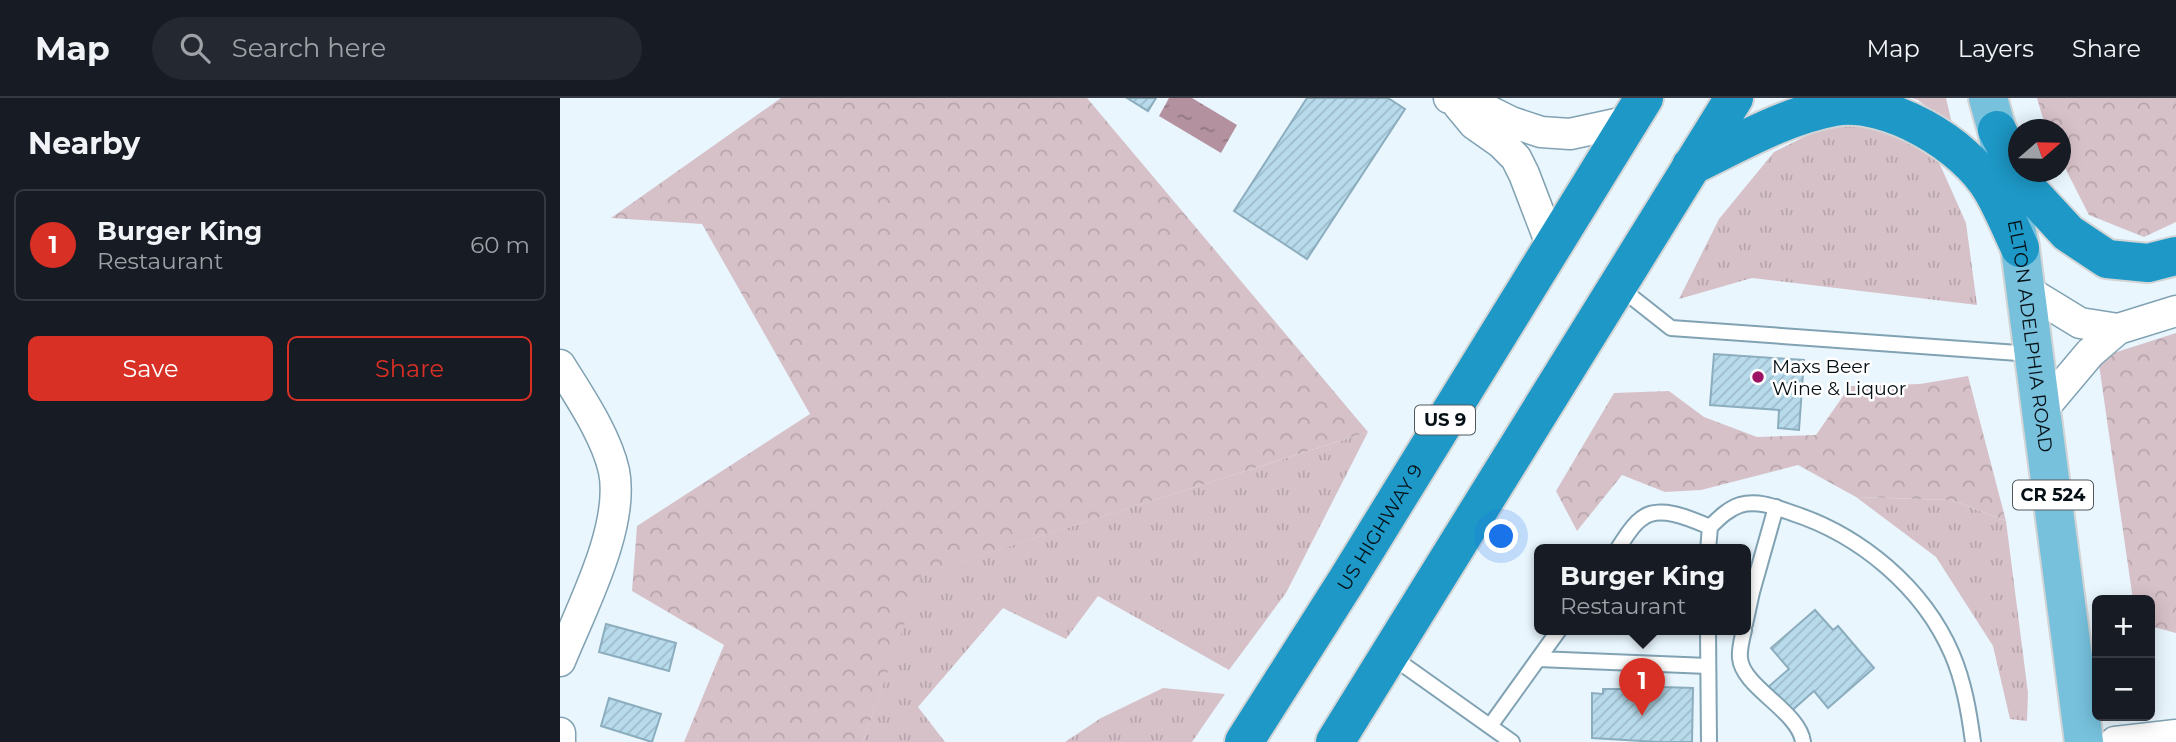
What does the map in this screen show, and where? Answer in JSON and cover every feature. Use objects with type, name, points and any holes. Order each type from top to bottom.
[{"type":"highway","points":[[1335,742],[1734,98]]},
{"type":"highway","points":[[1691,166],[1764,131],[1812,113],[1837,107],[1864,107],[1885,111],[1907,120],[1956,148],[1992,189],[2020,248]]},
{"type":"highway","name":"US HIGHWAY 9","points":[[1244,742],[1637,109]]},
{"type":"highway","points":[[1993,114],[2008,147]]},
{"type":"highway","points":[[2025,182],[2031,193],[2068,233],[2107,259],[2148,263],[2176,256]]},
{"type":"main road","name":"ELTON ADELPHIA ROAD","points":[[1993,114],[2020,248],[2084,742]]},
{"type":"street","points":[[1452,99],[1479,106],[1511,122],[1541,132],[1570,134],[1637,109]]},
{"type":"street","points":[[1452,99],[1474,124],[1501,143],[1516,158],[1552,247]]},
{"type":"street","points":[[2026,290],[2080,323],[2118,328],[2176,311]]},
{"type":"street","points":[[2042,410],[2090,353],[2118,328]]},
{"type":"street","points":[[560,365],[606,449],[614,470],[616,493],[614,519],[604,554],[560,661]]},
{"type":"street","points":[[560,733],[560,742]]},
{"type":"street","points":[[2115,742],[2176,735]]},
{"type":"lane","points":[[1618,286],[1671,328],[2035,354]]},
{"type":"lane","points":[[1709,544],[1710,527],[1727,512],[1740,505],[1756,503],[1812,519],[1862,547],[1899,577],[1930,616],[1952,654],[1966,698],[1973,742]]},
{"type":"lane","points":[[1751,597],[1776,507]]},
{"type":"lane","points":[[1621,544],[1637,521],[1654,513],[1677,516],[1710,527]]},
{"type":"lane","points":[[1490,726],[1555,635]]},
{"type":"lane","points":[[1708,635],[1709,742]]},
{"type":"lane","points":[[1743,635],[1740,661],[1746,673],[1799,729],[1803,742]]},
{"type":"lane","points":[[1390,655],[1512,742]]},
{"type":"lane","points":[[1538,659],[1708,666]]},
{"type":"green space","points":[[781,98],[1087,98],[1368,432],[922,574],[863,742],[684,742],[724,645],[632,591],[637,526],[810,414],[702,224],[611,218]]},
{"type":"green space","points":[[1912,98],[1946,98],[1953,128],[1918,100]]},
{"type":"green space","points":[[2037,98],[2176,98],[2176,222],[2144,237],[2089,215],[2071,180],[2071,119],[2043,119]]},
{"type":"green space","points":[[1838,120],[1896,128],[1938,160],[1966,223],[1977,305],[1752,278],[1679,299],[1719,219],[1774,152]]},
{"type":"green space","points":[[2176,333],[2176,633],[2155,627],[2155,595],[2132,595],[2098,358]]},
{"type":"green space","points":[[1968,376],[2006,521],[1952,500],[1856,497],[1798,465],[1701,490],[1665,492],[1622,475],[1577,531],[1556,491],[1614,393],[1669,391],[1704,417],[1757,437],[1816,435],[1850,386],[1920,384]]},
{"type":"green space","points":[[1368,432],[1286,593],[1229,670],[1098,596],[1066,639],[1003,608],[918,707],[945,742],[863,742],[921,574]]},
{"type":"green space","points":[[1856,497],[1952,500],[2006,521],[2028,693],[2027,721],[2010,719],[1993,646],[1936,557]]},
{"type":"green space","points":[[1163,688],[1225,694],[1192,742],[1065,742],[1101,718]]},
{"type":"water","points":[[1169,98],[1192,98],[1237,125],[1221,153],[1159,116]]},
{"type":"building","points":[[1127,98],[1156,98],[1148,111]]},
{"type":"building","points":[[1307,98],[1388,98],[1405,109],[1307,259],[1234,211]]},
{"type":"building","points":[[1714,354],[1804,360],[1799,430],[1778,428],[1779,410],[1710,405]]},
{"type":"building","points":[[1815,610],[1833,630],[1838,626],[1874,668],[1828,708],[1814,691],[1788,714],[1767,688],[1789,669],[1771,648]]},
{"type":"building","points":[[606,624],[676,643],[669,671],[599,652]]},
{"type":"building","points":[[1645,682],[1663,683],[1663,687],[1693,688],[1692,742],[1592,738],[1592,693],[1603,694],[1603,689],[1645,689]]},
{"type":"building","points":[[609,698],[661,714],[652,742],[601,726]]},
{"type":"place","name":"Maxs Beer Wine & Liquor","points":[[1758,377]]},
{"type":"place","name":"Burger King","points":[[1642,716]]}]
